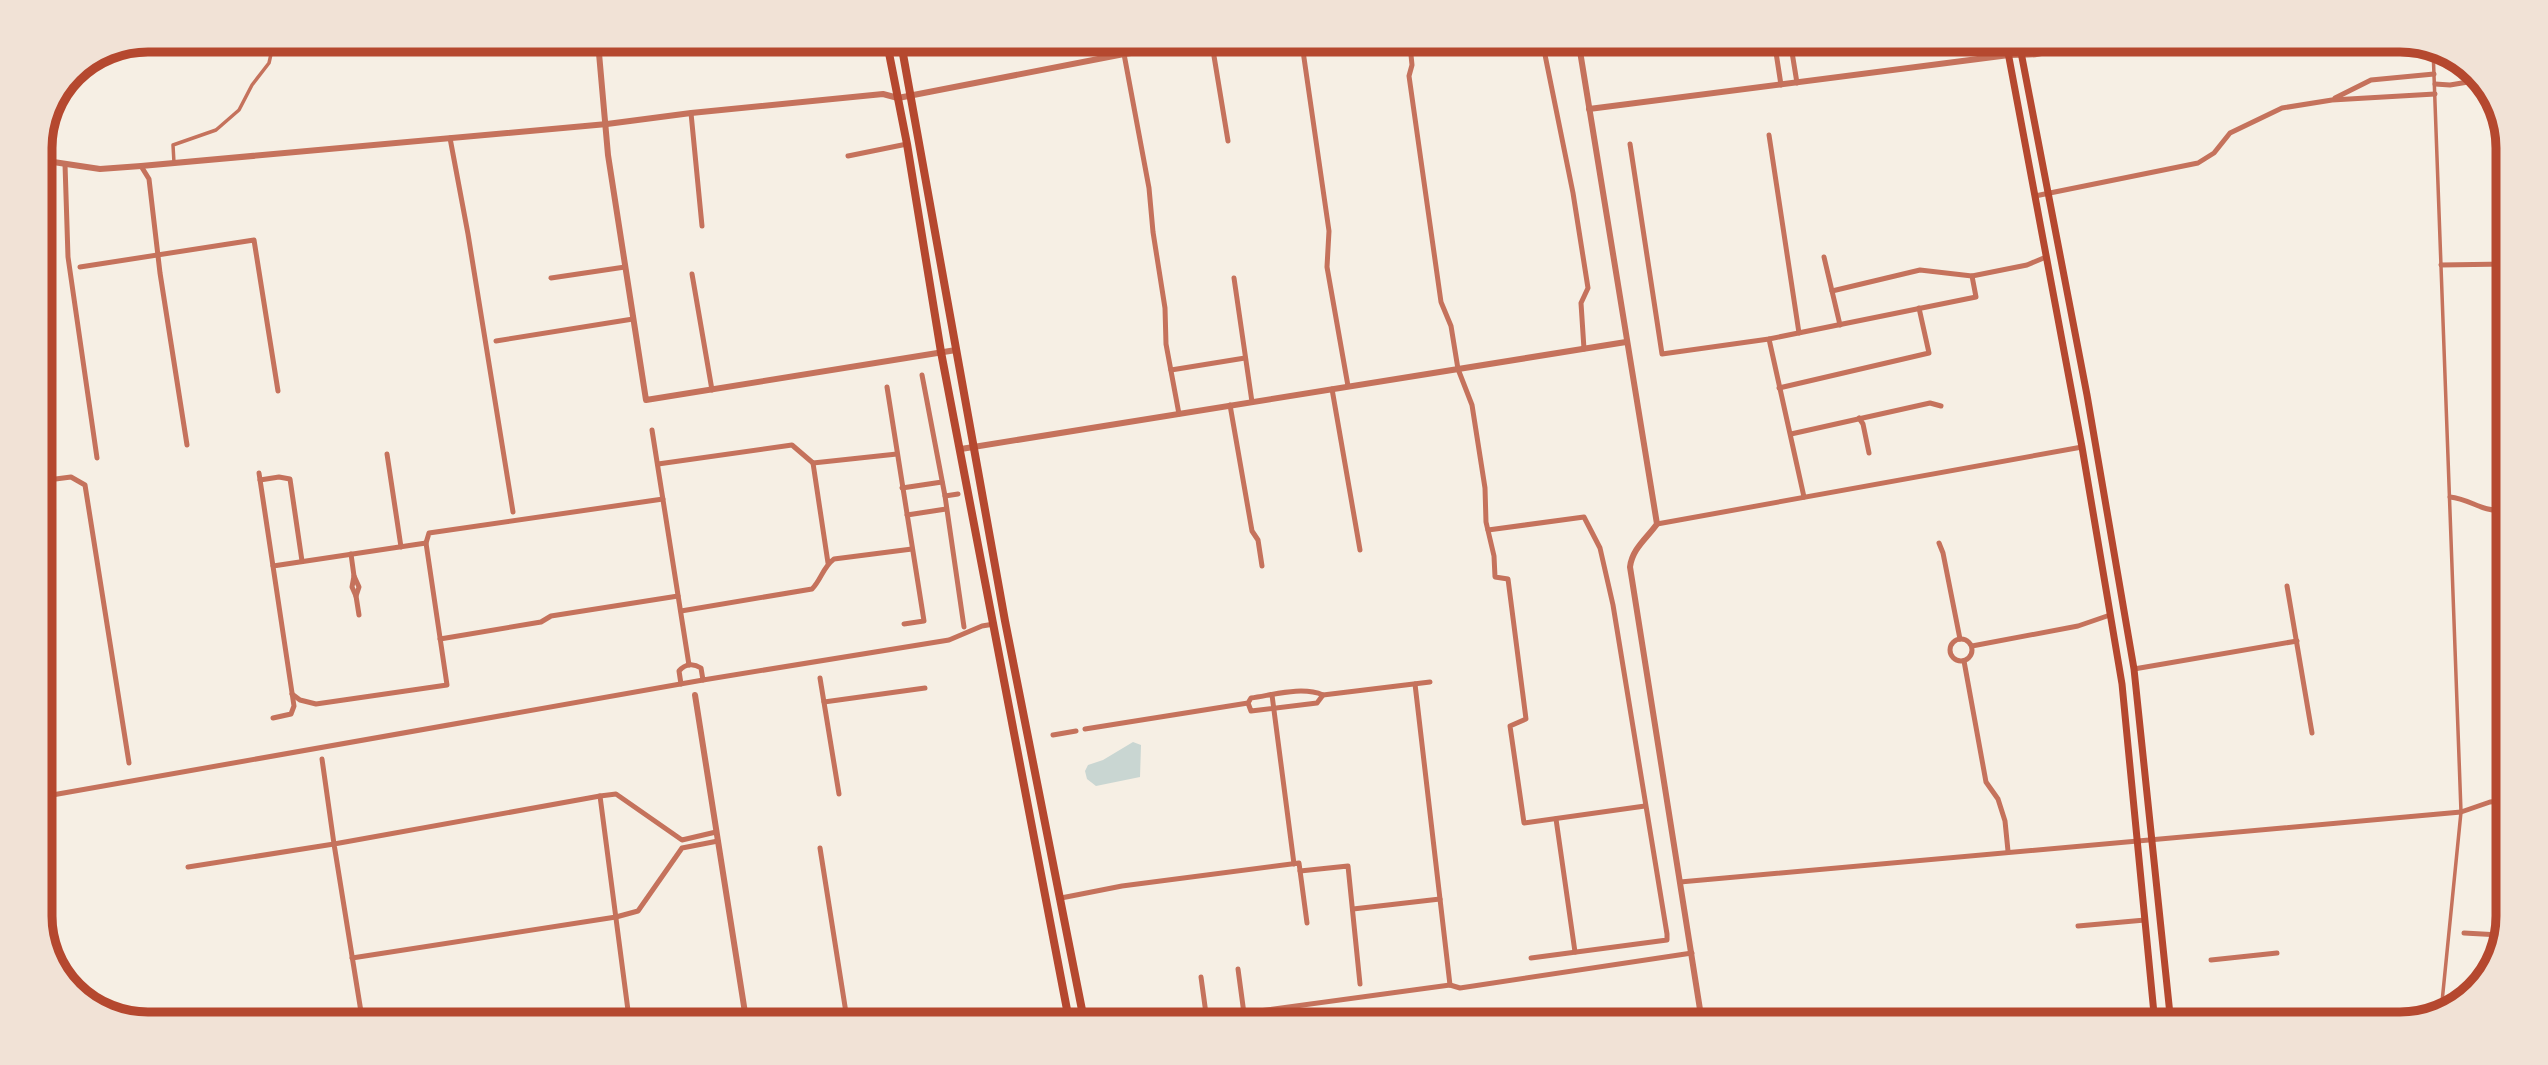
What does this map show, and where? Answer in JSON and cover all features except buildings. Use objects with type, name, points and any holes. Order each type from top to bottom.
[{"type":"main road","points":[[889,52],[907,144],[941,352],[1068,1012]]},
{"type":"main road","points":[[903,52],[972,447],[1082,1012]]},
{"type":"main road","points":[[2008,52],[2082,447],[2122,684],[2154,1012]]},
{"type":"main road","points":[[2021,52],[2087,395],[2134,669],[2170,1012]]},
{"type":"street","points":[[174,163],[173,145],[216,131],[240,110],[269,62],[271,52]]},
{"type":"street","points":[[599,52],[608,155],[646,400],[956,350]]},
{"type":"street","points":[[53,162],[100,169],[141,166],[607,124],[883,94],[898,97],[1138,52]]},
{"type":"street","points":[[1213,52],[1228,141]]},
{"type":"street","points":[[1303,52],[1329,231],[1327,267],[1348,386]]},
{"type":"street","points":[[1411,52],[1412,65],[1409,76],[1441,302],[1451,326],[1458,369],[1472,405],[1485,488],[1488,530],[1494,556],[1494,577],[1508,579],[1526,719],[1510,726],[1524,823],[1645,806]]},
{"type":"street","points":[[1544,52],[1573,193],[1588,288],[1581,303],[1584,349]]},
{"type":"street","points":[[1579,52],[1657,524]]},
{"type":"street","points":[[1776,52],[1781,85]]},
{"type":"street","points":[[1792,52],[1797,83]]},
{"type":"street","points":[[1589,109],[1797,83],[2001,52]]},
{"type":"street","points":[[2027,52],[2035,55],[2047,52]]},
{"type":"street","points":[[1124,54],[1149,188],[1165,308],[1166,344],[1179,414]]},
{"type":"street","points":[[2433,59],[2462,811],[2442,1003]]},
{"type":"street","points":[[2332,100],[2371,80],[2434,74]]},
{"type":"street","points":[[2435,85],[2469,82]]},
{"type":"street","points":[[2035,196],[2198,163],[2214,153],[2230,133],[2282,108],[2332,100],[2435,94]]},
{"type":"street","points":[[691,113],[702,226]]},
{"type":"street","points":[[1769,135],[1799,333]]},
{"type":"street","points":[[450,138],[467,223],[513,512]]},
{"type":"street","points":[[848,156],[907,144]]},
{"type":"street","points":[[1630,144],[1662,354],[1769,339],[1976,297],[1972,276]]},
{"type":"street","points":[[65,164],[68,257],[97,458]]},
{"type":"street","points":[[141,166],[149,179],[187,445]]},
{"type":"street","points":[[80,267],[254,240],[278,391]]},
{"type":"street","points":[[1824,257],[1840,325]]},
{"type":"street","points":[[1832,291],[1920,270],[1972,276],[2027,265],[2046,257]]},
{"type":"street","points":[[2441,265],[2495,264]]},
{"type":"street","points":[[551,278],[625,267]]},
{"type":"street","points":[[692,274],[712,390]]},
{"type":"street","points":[[1234,278],[1252,402]]},
{"type":"street","points":[[1779,388],[1929,353],[1919,308]]},
{"type":"street","points":[[496,341],[634,319]]},
{"type":"street","points":[[1769,339],[1804,497]]},
{"type":"street","points":[[961,449],[1626,342]]},
{"type":"street","points":[[1171,370],[1245,358]]},
{"type":"street","points":[[922,374],[964,627]]},
{"type":"street","points":[[887,387],[924,621],[905,624]]},
{"type":"street","points":[[1332,389],[1360,550]]},
{"type":"street","points":[[1791,434],[1930,403],[1941,406]]},
{"type":"street","points":[[1230,405],[1252,531],[1258,540],[1262,566]]},
{"type":"street","points":[[1859,418],[1863,424],[1869,453]]},
{"type":"street","points":[[652,430],[689,665]]},
{"type":"street","points":[[657,464],[792,445],[813,463],[828,563]]},
{"type":"street","points":[[1701,1012],[1630,567],[1631,558],[1639,545],[1657,524],[2082,447]]},
{"type":"street","points":[[387,454],[401,547]]},
{"type":"street","points":[[813,463],[897,454]]},
{"type":"street","points":[[259,472],[292,694],[293,712],[288,716],[273,718]]},
{"type":"street","points":[[53,479],[71,477],[85,485],[129,763]]},
{"type":"street","points":[[260,480],[279,477],[290,479],[302,562]]},
{"type":"street","points":[[902,488],[942,482]]},
{"type":"street","points":[[944,496],[958,494]]},
{"type":"street","points":[[2450,497],[2465,498],[2486,511],[2495,510]]},
{"type":"street","points":[[292,694],[300,700],[316,704],[447,685],[426,544],[429,533],[663,499]]},
{"type":"street","points":[[906,515],[946,509]]},
{"type":"street","points":[[1488,530],[1584,517],[1600,548],[1611,593],[1667,940],[1531,958]]},
{"type":"street","points":[[1939,542],[1960,639]]},
{"type":"street","points":[[273,566],[426,544]]},
{"type":"street","points":[[681,611],[813,589],[828,563],[834,559],[912,549]]},
{"type":"street","points":[[351,554],[354,576],[359,587],[356,596],[359,615]]},
{"type":"street","points":[[2287,586],[2312,733]]},
{"type":"street","points":[[440,639],[541,622],[551,616],[678,596]]},
{"type":"street","points":[[1972,646],[2078,626],[2110,615]]},
{"type":"street","points":[[53,795],[948,639],[995,624]]},
{"type":"street","points":[[1960,639],[1966,640],[1972,646],[1971,655],[1964,661],[1956,660],[1951,653],[1952,644],[1960,639]]},
{"type":"street","points":[[2134,669],[2297,641]]},
{"type":"street","points":[[1964,661],[1986,782],[1998,799],[2005,821],[2008,851]]},
{"type":"street","points":[[681,684],[679,671],[689,665],[701,667],[703,680]]},
{"type":"street","points":[[820,678],[839,794]]},
{"type":"street","points":[[1085,729],[1248,703],[1251,698],[1272,695],[1312,691],[1323,695],[1430,682]]},
{"type":"street","points":[[1415,684],[1450,985]]},
{"type":"street","points":[[824,702],[925,688]]},
{"type":"street","points":[[695,695],[745,1012]]},
{"type":"street","points":[[1272,695],[1294,864]]},
{"type":"street","points":[[1248,703],[1251,711],[1274,709],[1317,703],[1323,695]]},
{"type":"street","points":[[1053,735],[1076,731]]},
{"type":"street","points":[[322,759],[361,1012]]},
{"type":"street","points":[[188,867],[616,794],[682,840],[716,832]]},
{"type":"street","points":[[600,796],[628,1012]]},
{"type":"street","points":[[1680,881],[2462,811],[2496,802]]},
{"type":"street","points":[[1556,818],[1575,953]]},
{"type":"street","points":[[352,958],[616,917],[638,911],[682,848],[718,841]]},
{"type":"street","points":[[820,848],[846,1012]]},
{"type":"street","points":[[1061,898],[1122,886],[1299,863],[1307,923]]},
{"type":"street","points":[[1300,870],[1348,866],[1360,984]]},
{"type":"street","points":[[1353,909],[1440,900]]},
{"type":"street","points":[[2078,926],[2145,920]]},
{"type":"street","points":[[2464,933],[2494,935]]},
{"type":"street","points":[[1251,1012],[1450,985],[1460,988],[1692,953]]},
{"type":"street","points":[[2211,960],[2277,953]]},
{"type":"street","points":[[1238,969],[1244,1012]]},
{"type":"street","points":[[1201,977],[1206,1012]]},
{"type":"shaded area","points":[[1133,742],[1141,745],[1140,777],[1096,786],[1087,779],[1085,771],[1088,765],[1103,760]]}]
